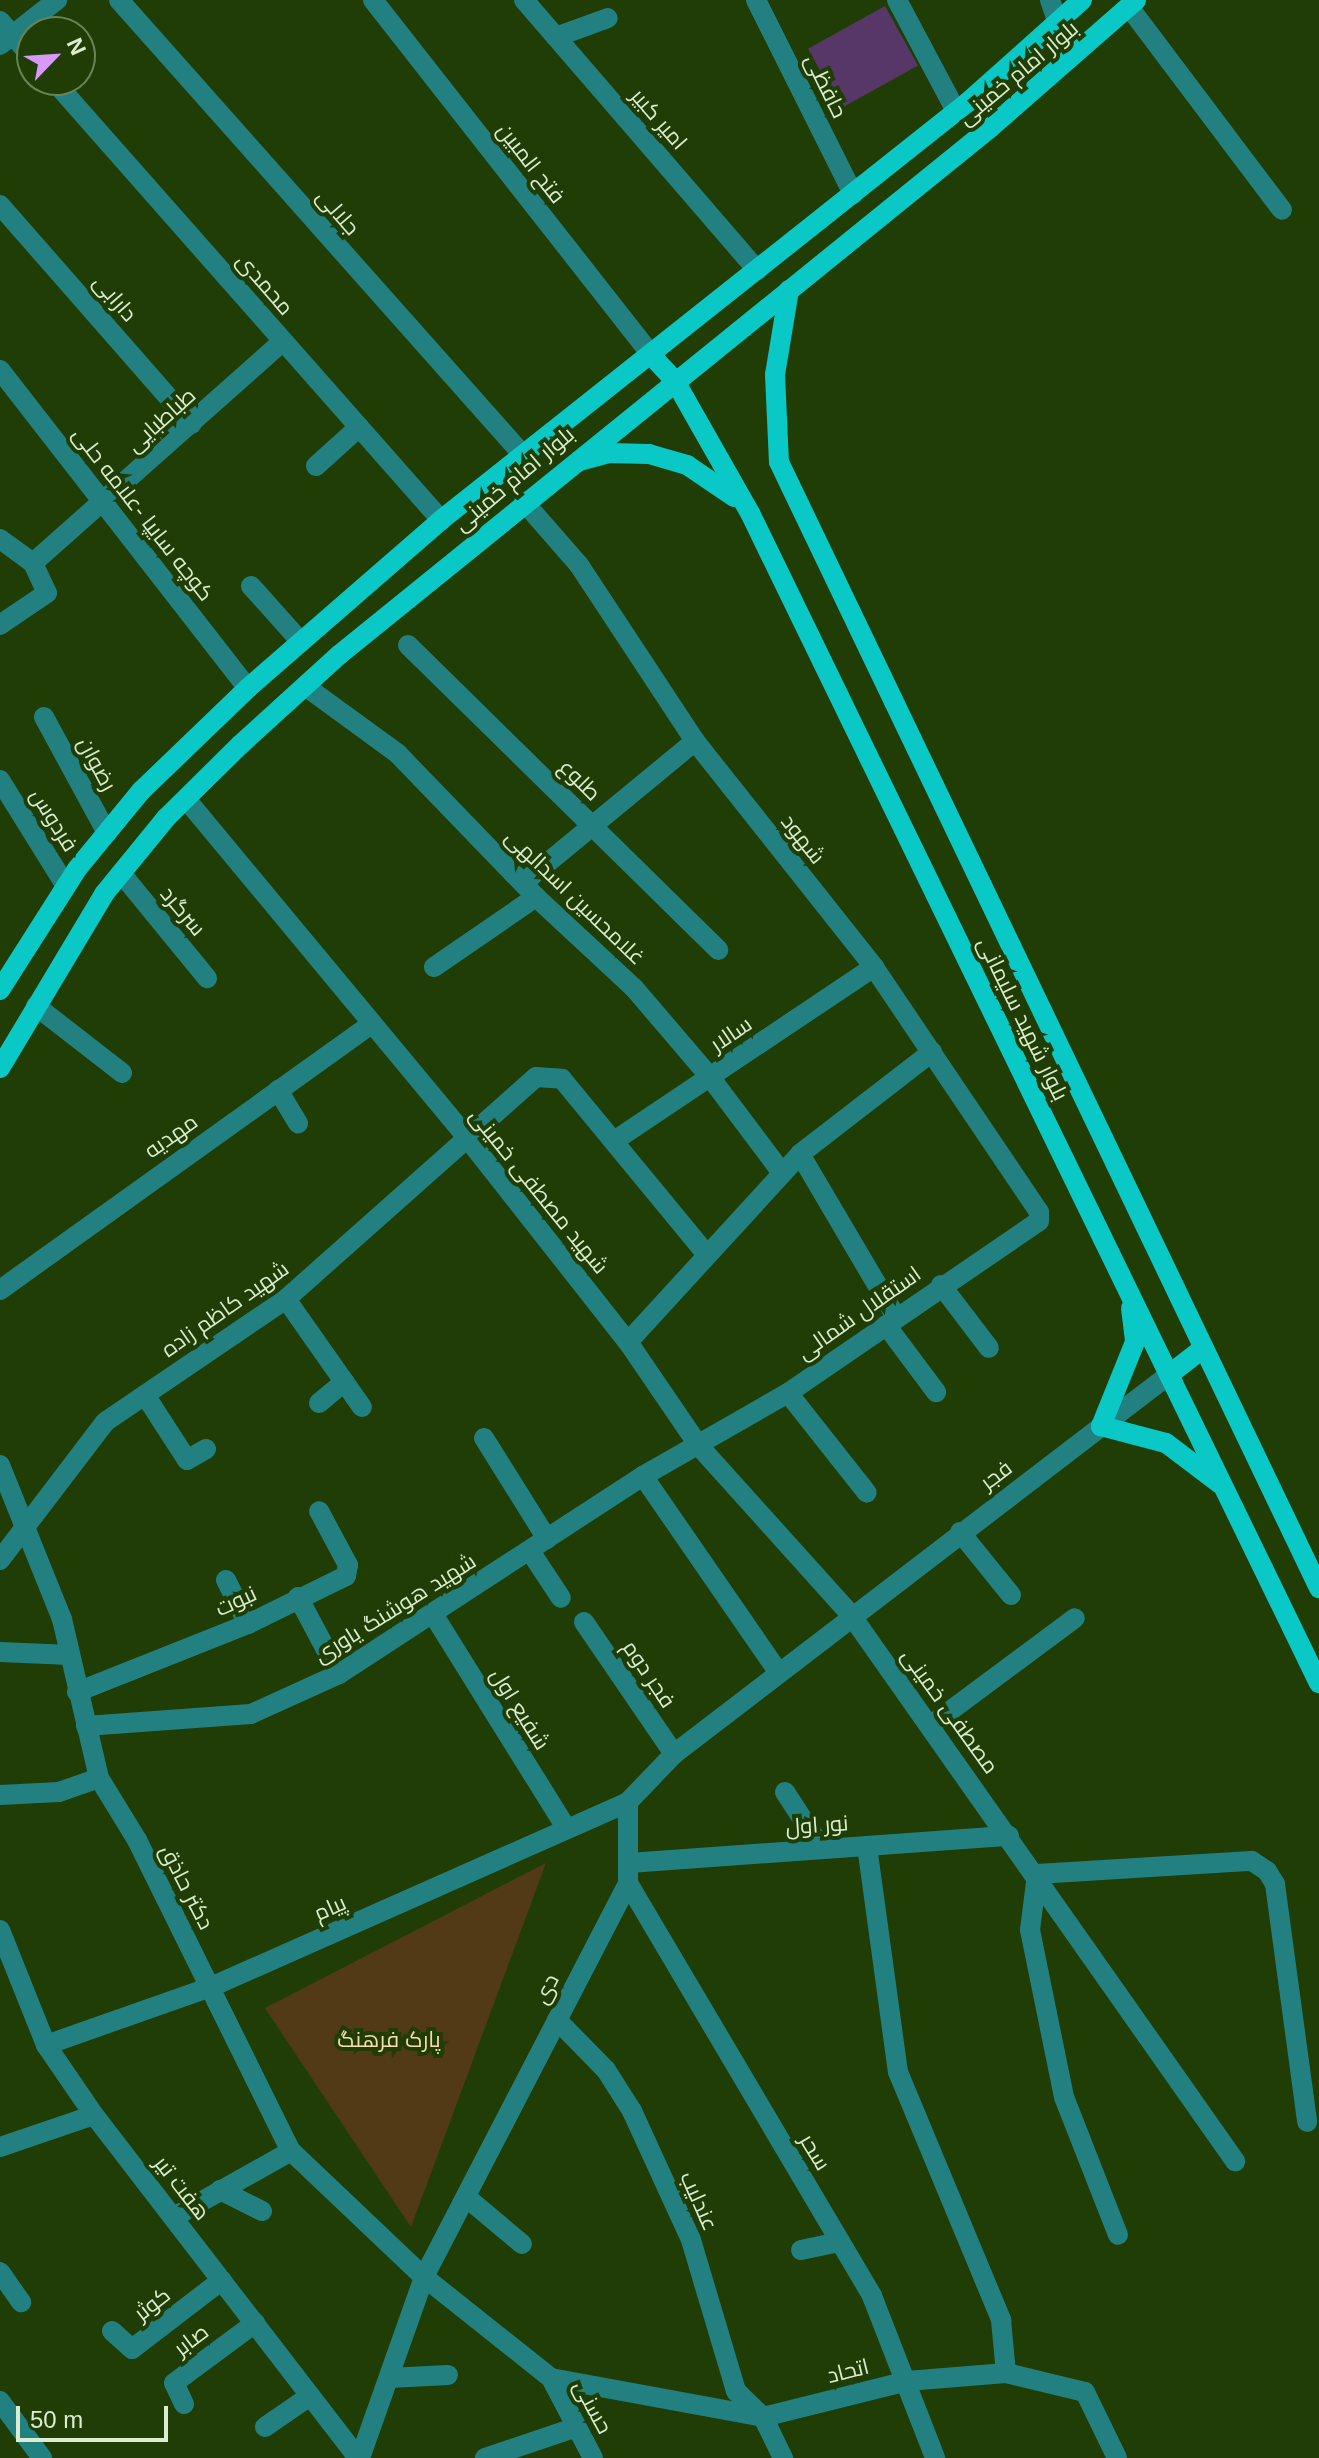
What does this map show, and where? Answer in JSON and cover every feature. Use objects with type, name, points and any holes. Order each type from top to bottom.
[{"type":"main road","name":"بلوار امام خمینی","points":[[0,990],[66,886],[141,791],[248,688],[441,520],[956,111],[1082,0]]},
{"type":"main road","name":"بلوار امام خمینی","points":[[0,1068],[121,873],[186,799],[305,686],[571,463],[1070,62],[1133,4]]},
{"type":"main road","name":"بلوار شهید سلیمانی","points":[[789,290],[775,375],[779,462],[1319,1588]]},
{"type":"main road","name":"بلوار شهید سلیمانی","points":[[651,355],[675,381],[750,513],[1319,1683]]},
{"type":"main road","points":[[571,463],[609,453],[649,454],[699,471],[721,485],[750,513]]},
{"type":"main road","points":[[1129,1292],[1135,1342],[1101,1426],[1166,1443],[1224,1487]]},
{"type":"main road","points":[[1170,1374],[1202,1349]]},
{"type":"street","points":[[4,34],[57,0]]},
{"type":"street","name":"جلالی","points":[[119,0],[523,455]]},
{"type":"street","name":"فتح المبین","points":[[373,0],[651,355]]},
{"type":"street","name":"امیر کبیر","points":[[524,0],[757,270]]},
{"type":"street","name":"حافظی","points":[[756,0],[853,194]]},
{"type":"street","points":[[897,0],[956,111]]},
{"type":"street","points":[[1050,0],[1058,23]]},
{"type":"street","points":[[1133,4],[1282,210]]},
{"type":"street","points":[[556,37],[608,18]]},
{"type":"street","name":"محمدی","points":[[67,96],[441,520]]},
{"type":"street","name":"دارابی","points":[[0,205],[192,424]]},
{"type":"street","name":"طباطبایی","points":[[33,563],[104,504],[283,341]]},
{"type":"street","name":"کوچه سایپا -علامه حلی","points":[[0,370],[248,688]]},
{"type":"street","points":[[316,466],[359,427]]},
{"type":"street","name":"شهود","points":[[524,502],[579,565],[695,741],[874,967],[1039,1212]]},
{"type":"street","points":[[0,539],[33,563],[47,593],[0,625]]},
{"type":"street","points":[[251,586],[301,642]]},
{"type":"street","name":"طلوع","points":[[408,645],[718,950]]},
{"type":"street","name":"غلامحسین اسدالهی","points":[[305,686],[397,753],[530,890],[634,988],[710,1077],[782,1173]]},
{"type":"street","name":"رضوان","points":[[44,717],[107,833]]},
{"type":"street","points":[[434,967],[530,890],[592,826],[695,741]]},
{"type":"street","name":"فردوس","points":[[0,780],[66,886]]},
{"type":"street","name":"شهید مصطفی خمینی","points":[[186,799],[468,1139],[628,1342],[699,1446],[851,1615]]},
{"type":"street","name":"سرگرد","points":[[121,873],[207,978]]},
{"type":"street","name":"سالار","points":[[614,1141],[874,967]]},
{"type":"street","points":[[36,1006],[122,1073]]},
{"type":"street","name":"مهدیه","points":[[0,1290],[372,1024]]},
{"type":"street","points":[[628,1342],[800,1154],[932,1052]]},
{"type":"street","name":"شهید کاظم زاده","points":[[25,1530],[105,1422],[286,1299],[536,1077],[562,1079],[707,1255]]},
{"type":"street","points":[[278,1090],[298,1123]]},
{"type":"street","points":[[800,1154],[891,1321],[936,1392]]},
{"type":"street","name":"استقلال شمالی","points":[[699,1446],[788,1393],[941,1285],[1033,1228],[1039,1212]]},
{"type":"street","points":[[941,1285],[989,1348]]},
{"type":"street","points":[[286,1299],[362,1407]]},
{"type":"street","name":"فجر","points":[[851,1615],[1170,1374]]},
{"type":"street","points":[[319,1403],[344,1382]]},
{"type":"street","points":[[788,1393],[867,1493]]},
{"type":"street","points":[[145,1395],[187,1460],[206,1449]]},
{"type":"street","points":[[484,1438],[547,1539]]},
{"type":"street","name":"شهید هوشنگ یاوری","points":[[86,1726],[251,1714],[339,1674],[643,1476],[699,1446]]},
{"type":"street","name":"دکتر حاذق","points":[[0,1465],[62,1619],[99,1778],[137,1840],[291,2151],[424,2277],[551,2378]]},
{"type":"street","points":[[643,1476],[778,1672]]},
{"type":"street","name":"نبوت","points":[[77,1692],[248,1624],[346,1576],[349,1569],[319,1511]]},
{"type":"street","points":[[0,1560],[25,1530]]},
{"type":"street","points":[[960,1532],[1011,1595]]},
{"type":"street","points":[[530,1551],[561,1598]]},
{"type":"street","points":[[226,1580],[248,1624]]},
{"type":"street","points":[[298,1597],[339,1674]]},
{"type":"street","name":"شفیع اول","points":[[433,1614],[567,1829]]},
{"type":"street","points":[[628,1802],[674,1754],[851,1615]]},
{"type":"street","name":"مصطفی خمینی","points":[[851,1615],[1037,1874],[1235,2161]]},
{"type":"street","points":[[931,1725],[1075,1618]]},
{"type":"street","name":"فجر دوم","points":[[584,1622],[674,1754]]},
{"type":"street","points":[[0,1652],[70,1655]]},
{"type":"street","points":[[0,1795],[59,1792],[99,1778]]},
{"type":"street","points":[[785,1792],[822,1849]]},
{"type":"street","name":"پیام","points":[[46,2045],[211,1987],[628,1802]]},
{"type":"street","name":"دی","points":[[359,2458],[424,2277],[557,2020],[628,1873],[628,1802]]},
{"type":"street","name":"نور اول","points":[[628,1873],[822,1849],[1009,1836]]},
{"type":"street","points":[[867,1846],[898,2072],[1001,2320],[1006,2373]]},
{"type":"street","points":[[1118,2235],[1064,2097],[1030,1930],[1037,1874],[1252,1861],[1275,1884],[1307,2122]]},
{"type":"street","name":"سحر","points":[[628,1873],[872,2296],[935,2458]]},
{"type":"street","name":"هفت تیر","points":[[0,1930],[46,2045],[94,2115],[359,2458]]},
{"type":"street","name":"عندلیب","points":[[557,2020],[606,2070],[632,2111],[691,2240],[736,2391],[763,2417],[783,2458]]},
{"type":"street","points":[[0,2147],[94,2115]]},
{"type":"street","points":[[174,2217],[291,2151]]},
{"type":"street","points":[[220,2190],[262,2211]]},
{"type":"street","points":[[466,2197],[522,2244]]},
{"type":"street","points":[[801,2250],[840,2242]]},
{"type":"street","points":[[0,2272],[21,2302]]},
{"type":"street","name":"کوثر","points":[[112,2331],[132,2349],[222,2280]]},
{"type":"street","name":"صابر","points":[[184,2404],[174,2383],[255,2323]]},
{"type":"street","name":"اتحاد","points":[[551,2378],[763,2417],[907,2381],[1006,2373],[1085,2392],[1117,2458]]},
{"type":"street","points":[[389,2378],[448,2375]]},
{"type":"street","name":"حسنی","points":[[551,2378],[593,2458]]},
{"type":"street","points":[[265,2427],[310,2396]]},
{"type":"street","points":[[0,2401],[42,2458]]},
{"type":"street","points":[[485,2458],[577,2427]]},
{"type":"green space","name":"پارک فرهنگ","points":[[546,1863],[411,2227],[265,2008]]},
{"type":"building","points":[[885,6],[918,65],[841,108],[808,49]]}]
